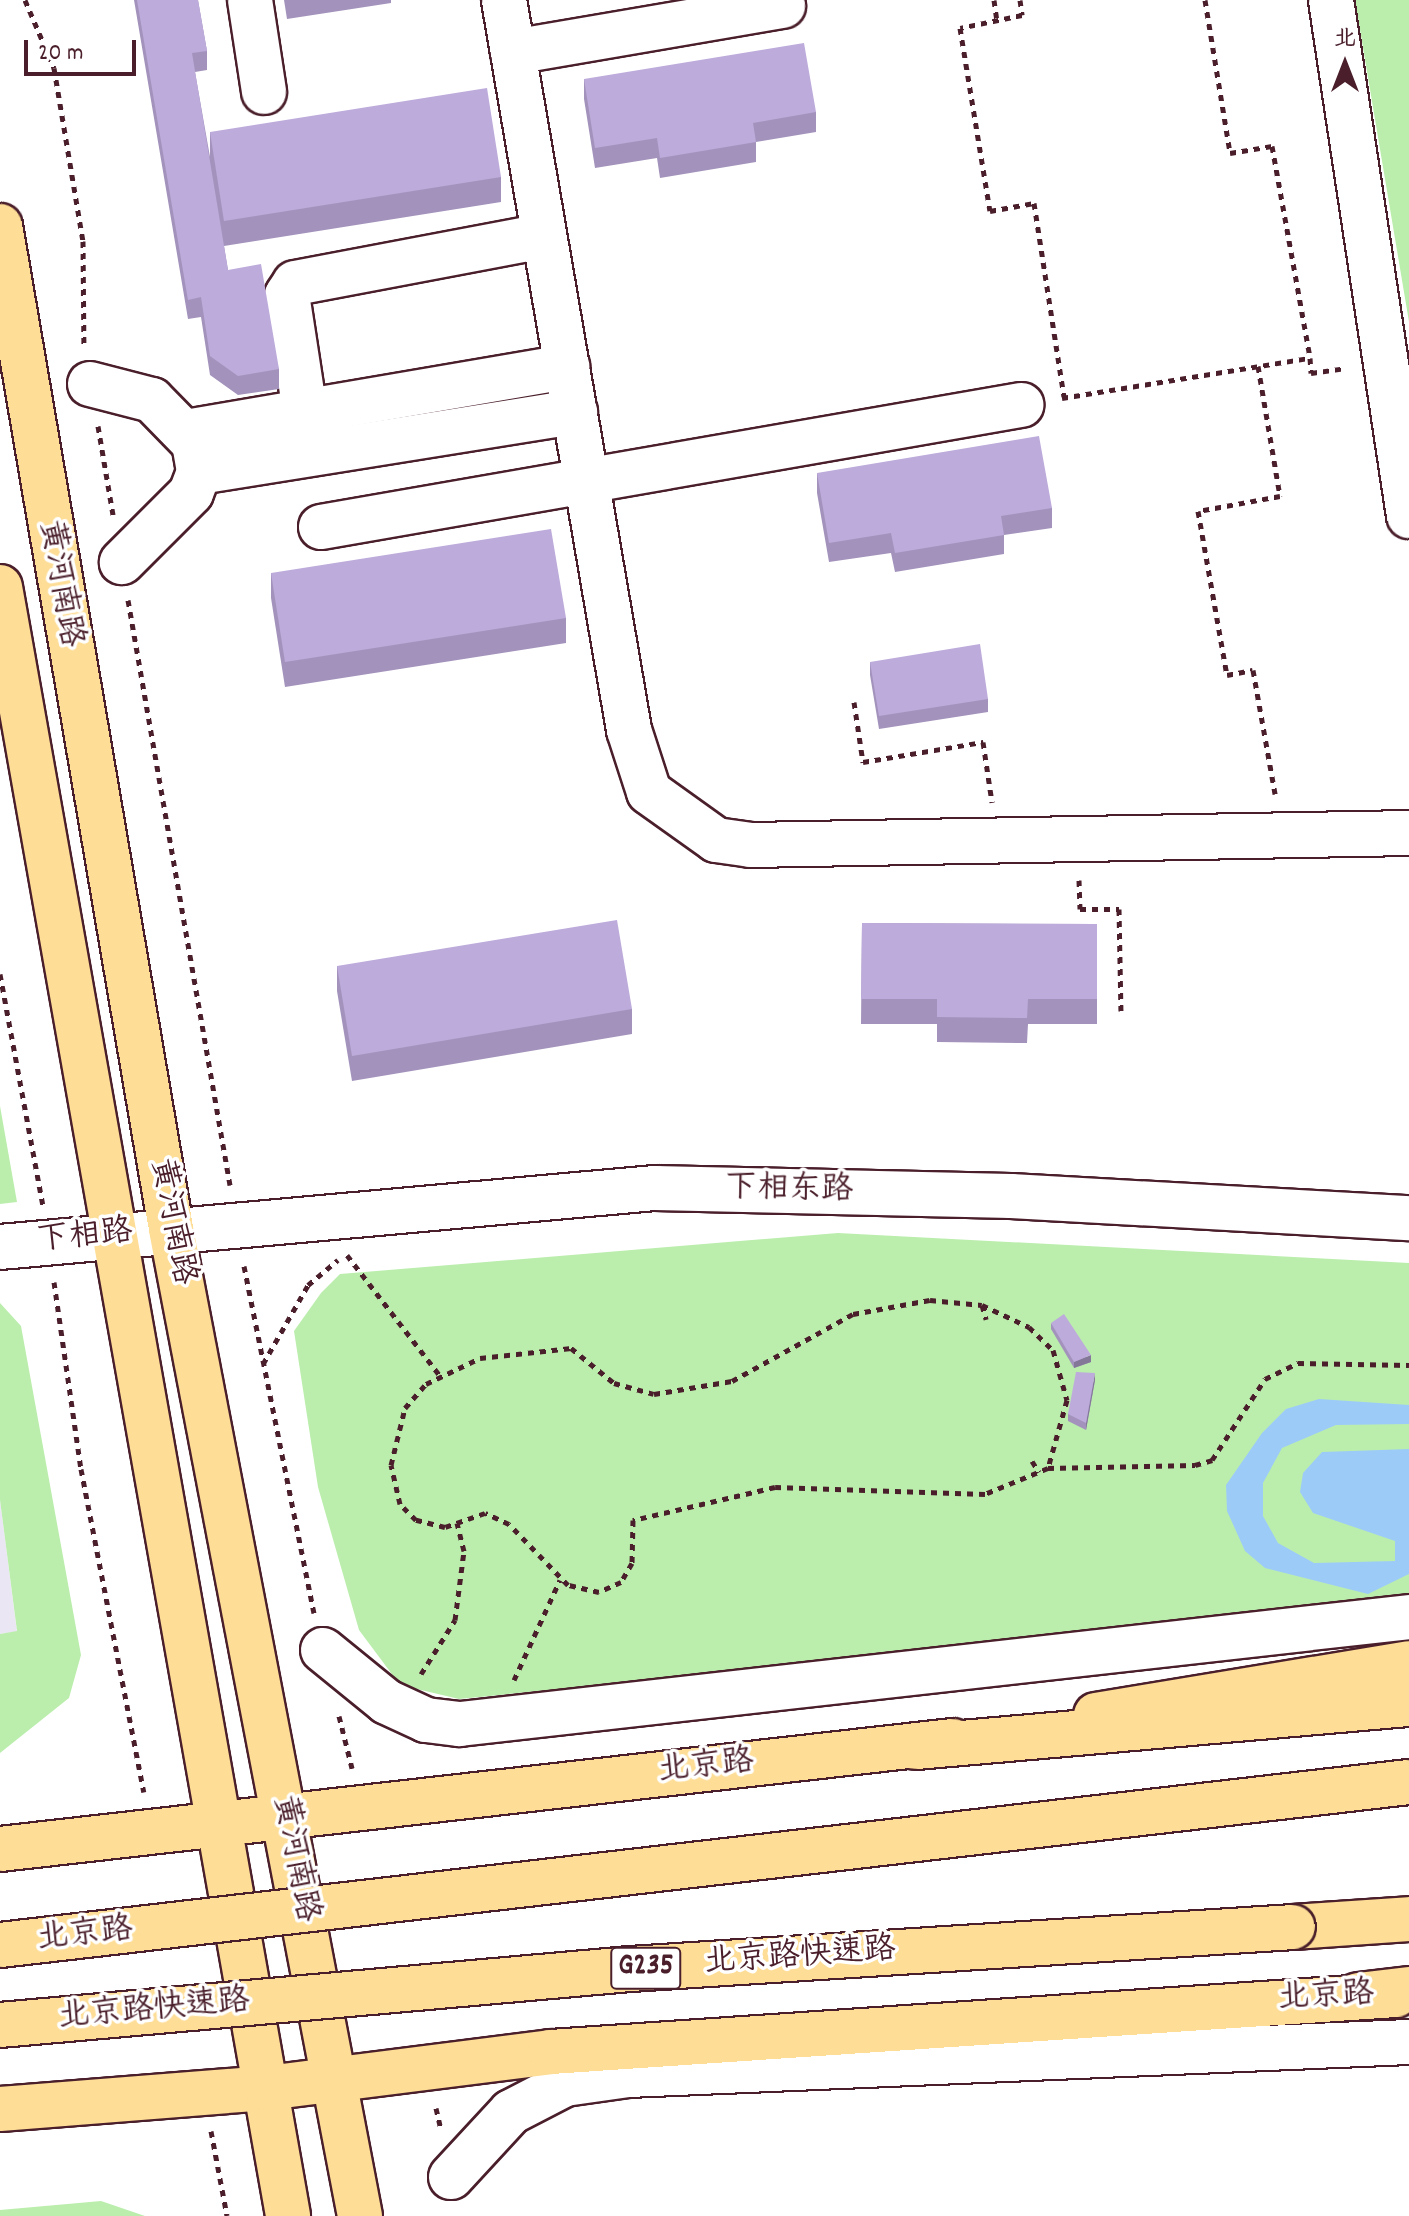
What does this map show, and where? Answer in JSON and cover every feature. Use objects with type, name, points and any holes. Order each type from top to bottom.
[{"type":"main road","name":"黄河南路","points":[[0,226],[171,1229],[286,1812],[360,2216]]},
{"type":"main road","name":"黄河南路","points":[[0,587],[111,1235],[288,2216]]},
{"type":"main road","name":"北京路","points":[[0,1849],[360,1803],[916,1747],[1409,1663]]},
{"type":"main road","points":[[916,1747],[1409,1704]]},
{"type":"main road","name":"北京路","points":[[0,1945],[1409,1782]]},
{"type":"main road","name":"北京路快速路","points":[[0,2025],[630,1969],[1409,1919]]},
{"type":"main road","name":"北京路","points":[[0,2109],[267,2088],[551,2052],[1409,1992]]},
{"type":"street","points":[[250,0],[264,92]]},
{"type":"street","points":[[504,0],[629,730],[649,792],[716,840],[802,848],[1409,833]]},
{"type":"street","points":[[1331,0],[1409,516]]},
{"type":"street","points":[[513,52],[783,6]]},
{"type":"street","points":[[305,412],[287,295],[295,283],[544,236]]},
{"type":"street","points":[[192,452],[305,412],[567,367]]},
{"type":"street","points":[[90,384],[152,400],[192,452]]},
{"type":"street","points":[[321,527],[1021,405]]},
{"type":"street","points":[[192,452],[575,412]]},
{"type":"street","points":[[122,562],[164,527],[192,452]]},
{"type":"street","name":"下相东路","points":[[171,1229],[655,1188],[1011,1196],[1409,1218]]},
{"type":"street","name":"下相路","points":[[0,1247],[171,1229]]},
{"type":"street","points":[[323,1650],[387,1702],[426,1720],[460,1724],[514,1715],[1409,1617]]},
{"type":"street","points":[[451,2177],[511,2112],[565,2084],[628,2075],[1409,2042]]},
{"type":"path","points":[[25,0],[56,82],[83,241],[78,316],[236,1222],[323,1650]]},
{"type":"path","points":[[994,0],[997,21]]},
{"type":"path","points":[[1020,0],[1022,15],[960,28],[990,211],[1034,203],[1064,397]]},
{"type":"path","points":[[1205,0],[1230,153],[1272,146],[1311,373],[1386,361]]},
{"type":"path","points":[[1021,405],[1310,358]]},
{"type":"path","points":[[1258,366],[1280,496],[1198,511],[1227,675],[1253,670],[1283,838]]},
{"type":"path","points":[[854,702],[863,762],[983,742],[999,844]]},
{"type":"path","points":[[1078,843],[1080,909],[1119,909],[1121,1011]]},
{"type":"path","points":[[0,974],[49,1242],[81,1469],[152,1830]]},
{"type":"path","points":[[263,1365],[308,1285],[347,1255],[362,1254]]},
{"type":"path","points":[[347,1255],[441,1377]]},
{"type":"path","points":[[1048,1468],[1067,1400],[1063,1372],[1029,1327],[982,1305],[885,1303],[807,1336],[732,1381],[666,1393],[614,1383],[571,1348],[480,1358],[441,1377],[405,1408],[391,1465],[400,1504],[416,1520],[457,1523],[485,1513],[509,1524],[560,1580],[599,1592],[621,1582],[632,1563],[633,1520],[775,1487],[985,1494],[1048,1468],[1203,1462],[1243,1405],[1276,1374],[1327,1360],[1409,1365]]},
{"type":"path","points":[[982,1305],[986,1319]]},
{"type":"path","points":[[1032,1461],[1039,1472]]},
{"type":"path","points":[[387,1702],[425,1671],[455,1620],[464,1571],[457,1523]]},
{"type":"path","points":[[514,1715],[515,1670],[560,1580]]},
{"type":"path","points":[[338,1711],[360,1803]]},
{"type":"path","points":[[427,2068],[451,2177]]},
{"type":"path","points":[[204,2093],[227,2216]]},
{"type":"shaded area","points":[[0,1500],[17,1632],[0,1634]]},
{"type":"green space","points":[[1355,0],[1409,0],[1409,322]]},
{"type":"green space","points":[[0,1106],[17,1202],[0,1204]]},
{"type":"green space","points":[[838,1233],[1409,1263],[1409,1604],[459,1699],[400,1685],[359,1630],[318,1487],[294,1331],[321,1293],[340,1274]]},
{"type":"green space","points":[[0,1303],[21,1326],[81,1655],[69,1698],[0,1753],[0,1634],[17,1631],[0,1500]]},
{"type":"green space","points":[[101,2201],[145,2216],[0,2216],[0,2210]]},
{"type":"water","points":[[1319,1399],[1409,1405],[1409,1424],[1336,1425],[1282,1448],[1263,1483],[1263,1516],[1278,1543],[1314,1563],[1395,1561],[1395,1541],[1313,1513],[1300,1492],[1303,1473],[1322,1452],[1409,1449],[1409,1574],[1368,1594],[1265,1568],[1245,1551],[1227,1511],[1226,1485],[1262,1433],[1286,1409]]},
{"type":"building","points":[[137,0],[198,0],[207,51],[192,53],[228,270],[261,264],[279,369],[238,376],[210,356],[201,297],[188,300]]},
{"type":"building","points":[[804,43],[816,112],[753,123],[756,142],[660,158],[657,138],[595,148],[584,79]]},
{"type":"building","points":[[487,88],[501,177],[224,221],[210,132]]},
{"type":"building","points":[[1039,436],[1052,508],[1001,516],[1004,535],[895,553],[891,533],[829,543],[817,473]]},
{"type":"building","points":[[551,529],[566,618],[285,662],[271,573]]},
{"type":"building","points":[[980,644],[988,699],[879,716],[870,662]]},
{"type":"building","points":[[617,920],[632,1009],[352,1056],[337,966]]},
{"type":"building","points":[[862,923],[1097,924],[1097,999],[1028,999],[1027,1018],[937,1017],[937,999],[861,999]]},
{"type":"building","points":[[1064,1314],[1091,1355],[1074,1362],[1051,1323]]},
{"type":"building","points":[[1076,1372],[1095,1373],[1086,1423],[1068,1414]]}]
